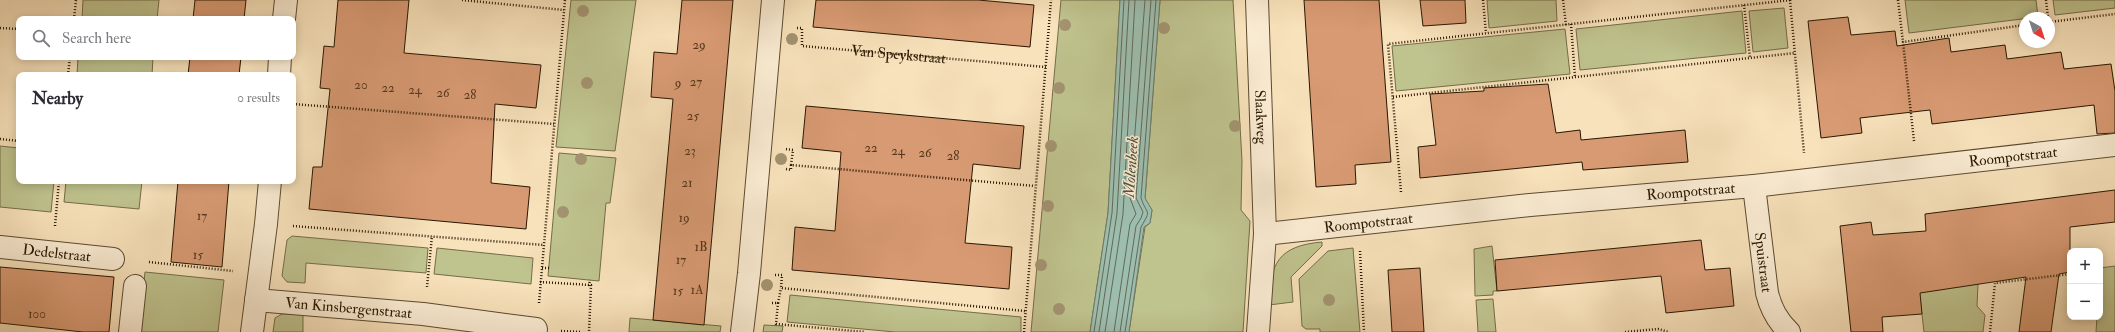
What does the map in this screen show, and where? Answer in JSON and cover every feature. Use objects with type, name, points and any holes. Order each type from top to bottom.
[{"type":"street","points":[[284,16],[286,0]]},
{"type":"street","points":[[742,332],[749,273],[773,0]]},
{"type":"street","name":"Slaakweg","points":[[1257,0],[1265,234],[1258,332]]},
{"type":"street","points":[[279,72],[280,60]]},
{"type":"street","name":"Roompotstraat","points":[[1265,234],[1530,205],[1754,186],[2115,145]]},
{"type":"street","points":[[252,332],[270,184]]},
{"type":"street","name":"Spuistraat","points":[[1754,186],[1767,293],[1770,306],[1779,323],[1789,332]]},
{"type":"street","name":"Dedelstraat","points":[[0,247],[113,259]]},
{"type":"street","points":[[130,332],[135,286]]},
{"type":"street","name":"Van Kinsbergenstraat","points":[[256,300],[423,314],[536,329]]},
{"type":"path","points":[[74,16],[76,0]]},
{"type":"path","points":[[462,0],[564,10]]},
{"type":"path","points":[[536,329],[565,0]]},
{"type":"path","points":[[1024,332],[1035,186],[1052,0]]},
{"type":"path","points":[[1483,0],[1486,33]]},
{"type":"path","points":[[1563,0],[1566,25]]},
{"type":"path","points":[[1403,220],[1388,44],[1791,0],[1806,180]]},
{"type":"path","points":[[1898,0],[1917,167]]},
{"type":"path","points":[[2046,0],[2047,12]]},
{"type":"path","points":[[1744,5],[1750,58]]},
{"type":"path","points":[[2055,21],[2115,14]]},
{"type":"path","points":[[1571,24],[1575,77]]},
{"type":"path","points":[[1903,42],[2019,26]]},
{"type":"path","name":"Van Speykstraat","points":[[770,27],[802,28],[802,46],[1046,67]]},
{"type":"path","points":[[0,28],[16,29]]},
{"type":"path","points":[[1393,97],[1795,53]]},
{"type":"path","points":[[68,72],[70,60]]},
{"type":"path","points":[[296,104],[554,124]]},
{"type":"path","points":[[0,139],[16,141]]},
{"type":"path","points":[[760,145],[793,150],[791,166],[1035,186]]},
{"type":"path","points":[[53,253],[58,184]]},
{"type":"path","points":[[266,224],[544,245]]},
{"type":"path","points":[[1358,225],[1364,332]]},
{"type":"path","points":[[423,314],[432,236]]},
{"type":"path","points":[[113,259],[259,274]]},
{"type":"path","points":[[542,268],[549,268]]},
{"type":"path","points":[[749,273],[782,275],[781,288],[1025,311]]},
{"type":"path","points":[[1990,332],[1996,283],[2067,274]]},
{"type":"path","points":[[589,332],[590,280]]},
{"type":"path","points":[[540,282],[590,286]]},
{"type":"path","points":[[778,303],[776,324],[865,332]]},
{"type":"path","points":[[1625,332],[1658,329],[1669,332]]},
{"type":"green space","points":[[83,0],[159,0],[157,16],[82,16]]},
{"type":"green space","points":[[571,0],[636,0],[615,151],[556,147]]},
{"type":"green space","points":[[1061,0],[1120,0],[1108,213],[1090,332],[1031,332]]},
{"type":"green space","points":[[1160,0],[1233,0],[1242,161],[1241,210],[1250,221],[1243,332],[1129,332],[1145,227],[1150,223],[1152,210],[1145,199]]},
{"type":"green space","points":[[1487,0],[1556,0],[1557,21],[1489,28]]},
{"type":"green space","points":[[1905,0],[2036,0],[2037,12],[2019,12],[2019,19],[1909,33]]},
{"type":"green space","points":[[2053,0],[2115,0],[2115,8],[2055,15]]},
{"type":"green space","points":[[1784,8],[1788,48],[1753,52],[1749,11]]},
{"type":"green space","points":[[1742,11],[1746,53],[1580,70],[1576,29]]},
{"type":"green space","points":[[1565,29],[1570,74],[1396,91],[1392,46]]},
{"type":"green space","points":[[78,60],[153,60],[152,72],[77,72]]},
{"type":"green space","points":[[0,146],[16,148],[16,184],[54,184],[51,212],[0,207]]},
{"type":"green space","points":[[559,153],[616,158],[610,203],[606,203],[599,281],[548,276]]},
{"type":"green space","points":[[66,184],[142,184],[139,209],[64,202]]},
{"type":"green space","points":[[292,236],[428,248],[426,273],[306,263],[305,283],[287,282],[282,276],[287,240]]},
{"type":"green space","points":[[1322,242],[1322,246],[1291,277],[1293,302],[1269,305],[1272,278],[1279,259],[1295,248],[1307,244]]},
{"type":"green space","points":[[1492,246],[1497,291],[1493,291],[1493,295],[1475,296],[1474,249]]},
{"type":"green space","points":[[437,248],[533,258],[531,284],[434,274]]},
{"type":"green space","points":[[1353,248],[1360,332],[1320,332],[1320,329],[1306,329],[1302,326],[1299,279],[1328,251]]},
{"type":"green space","points":[[2115,266],[2115,332],[2096,332],[2097,320],[2103,320],[2103,268]]},
{"type":"green space","points":[[145,272],[224,280],[218,332],[139,332]]},
{"type":"green space","points":[[1978,284],[1977,306],[1985,315],[1983,332],[1924,332],[1919,289]]},
{"type":"green space","points":[[790,295],[1021,317],[1021,332],[895,332],[787,322]]},
{"type":"green space","points":[[1493,299],[1496,332],[1478,332],[1476,300]]},
{"type":"green space","points":[[282,314],[303,314],[303,332],[273,332],[275,318]]},
{"type":"green space","points":[[630,318],[721,326],[720,332],[629,332]]},
{"type":"green space","points":[[764,325],[783,326],[782,332],[763,332]]},
{"type":"water","name":"Molenbeek","points":[[1120,0],[1160,0],[1145,198],[1152,210],[1150,223],[1144,227],[1129,332],[1090,332],[1108,213]]},
{"type":"building","points":[[195,0],[246,0],[244,16],[193,16]]},
{"type":"building","points":[[338,0],[409,0],[404,53],[541,65],[536,108],[495,104],[491,183],[530,187],[526,229],[309,209],[313,167],[322,167],[330,89],[320,88],[324,46],[334,47]]},
{"type":"building","points":[[682,0],[733,0],[704,325],[653,320],[673,99],[651,97],[654,52],[677,54]]},
{"type":"building","points":[[816,0],[978,0],[1034,5],[1030,47],[813,27]]},
{"type":"building","points":[[1304,0],[1379,0],[1391,162],[1355,165],[1356,184],[1316,187]]},
{"type":"building","points":[[1420,0],[1465,0],[1466,23],[1423,26]]},
{"type":"building","points":[[1848,17],[1851,35],[1895,31],[1897,46],[1949,38],[1951,52],[2005,45],[2007,59],[2061,52],[2064,69],[2111,64],[2115,91],[2115,133],[2097,134],[2094,105],[1932,124],[1930,110],[1860,118],[1862,133],[1821,138],[1808,21]]},
{"type":"building","points":[[190,60],[241,60],[239,72],[188,72]]},
{"type":"building","points":[[1548,84],[1556,133],[1580,130],[1581,140],[1685,130],[1688,162],[1583,170],[1582,162],[1420,178],[1418,147],[1436,145],[1430,94],[1484,91],[1484,88]]},
{"type":"building","points":[[806,106],[1024,126],[1020,169],[973,164],[965,243],[1012,247],[1009,289],[792,270],[795,227],[835,231],[841,152],[802,148]]},
{"type":"building","points":[[178,184],[229,184],[222,267],[171,262]]},
{"type":"building","points":[[2115,190],[2115,222],[2070,227],[2070,248],[2067,248],[2067,273],[2059,274],[2051,332],[2019,332],[2026,277],[1920,293],[1922,314],[1882,317],[1883,332],[1851,332],[1840,226],[1871,222],[1873,235],[1926,231],[1925,214]]},
{"type":"building","points":[[1701,240],[1705,270],[1730,268],[1734,306],[1666,313],[1661,276],[1497,291],[1495,260]]},
{"type":"building","points":[[0,267],[114,277],[109,332],[83,332],[0,323]]},
{"type":"building","points":[[1420,268],[1424,332],[1392,332],[1388,270]]}]
